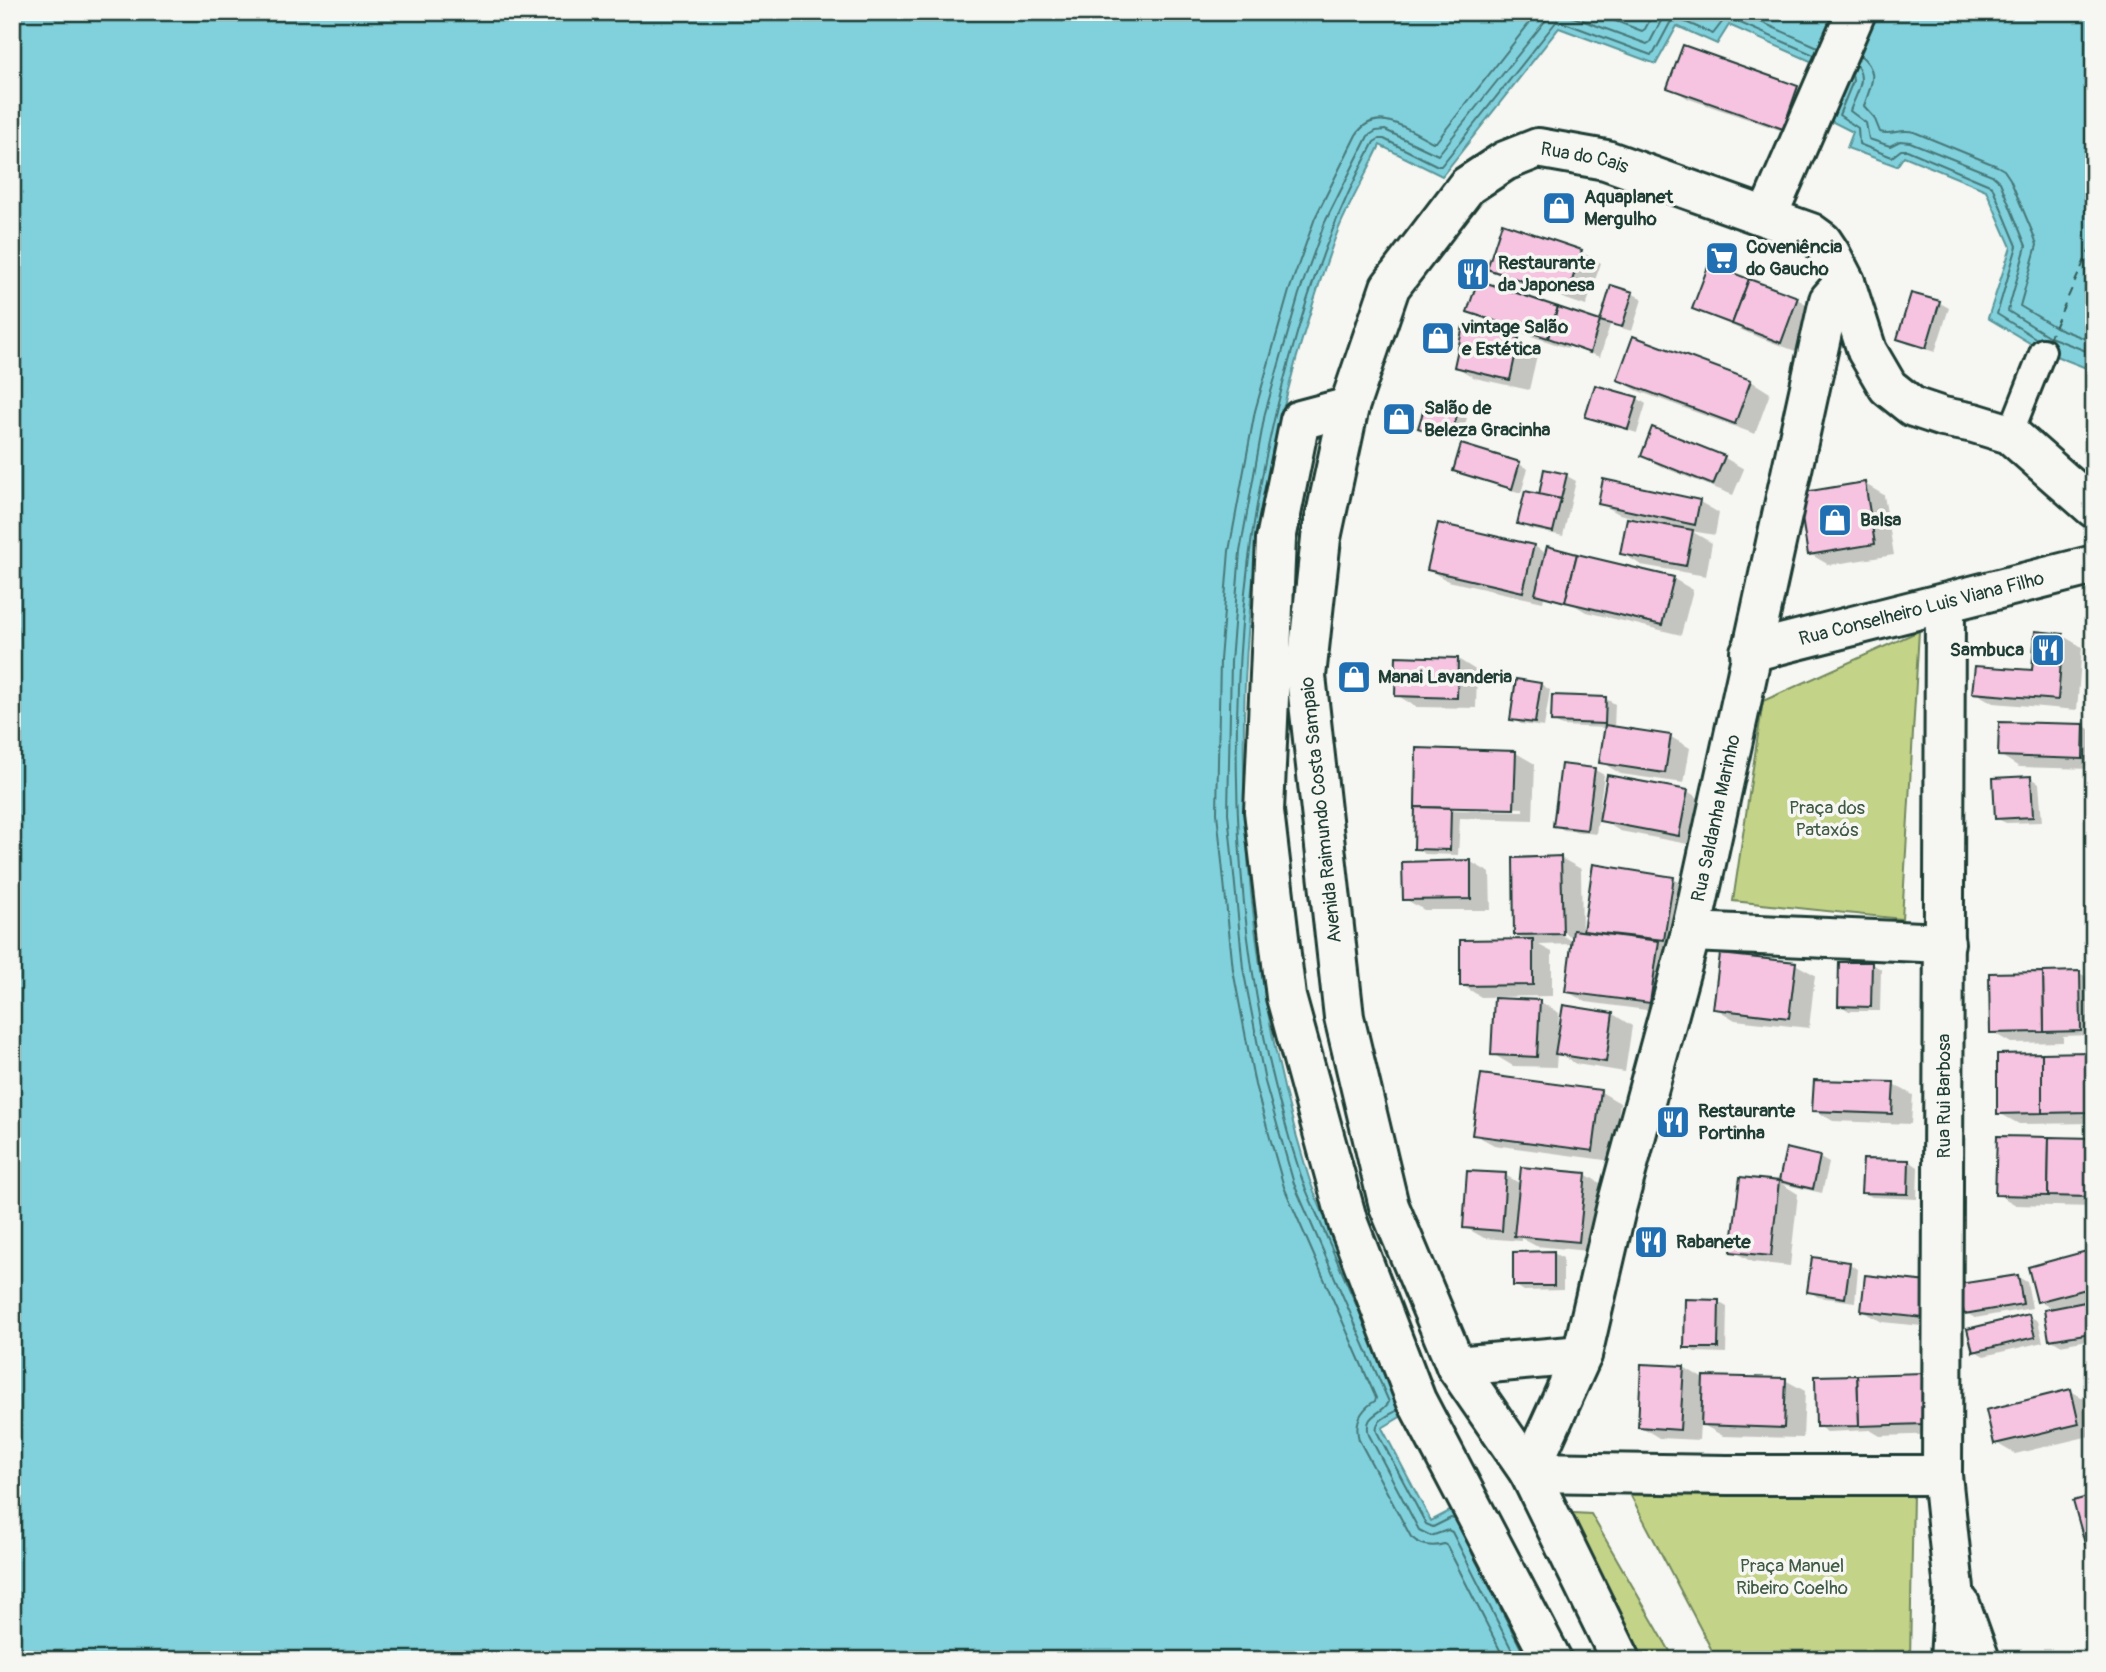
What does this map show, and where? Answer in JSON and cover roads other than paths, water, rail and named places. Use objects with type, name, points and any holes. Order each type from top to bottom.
[{"type":"main road","points":[[1767,217],[1856,12]]},
{"type":"main road","name":"Rua do Cais","points":[[1466,186],[1505,162],[1538,148],[1606,160],[1811,233],[1822,241],[1845,282],[1867,351],[1888,387],[1913,407],[2010,434]]},
{"type":"main road","name":"Avenida Raimundo Costa Sampaio","points":[[1466,186],[1390,287],[1349,407],[1321,538],[1306,676],[1344,1017],[1389,1206],[1456,1366],[1529,1472],[1621,1660]]},
{"type":"main road","name":"Rua Saldanha Marinho","points":[[1529,1472],[1582,1355],[1616,1209],[1690,932],[1829,300],[1845,282]]},
{"type":"main road","points":[[1349,407],[1300,420],[1276,539],[1264,811],[1286,997],[1348,1223],[1416,1400],[1552,1660]]},
{"type":"main road","points":[[2010,434],[2094,508]]},
{"type":"main road","name":"Rua Conselheiro Luis Viana Filho","points":[[1750,652],[2094,565]]},
{"type":"main road","name":"Rua Rui Barbosa","points":[[1945,603],[1942,1475],[1954,1589],[1950,1660]]},
{"type":"main road","points":[[1690,932],[1945,943]]},
{"type":"main road","points":[[1456,1366],[1582,1355]]},
{"type":"main road","points":[[1529,1472],[1942,1475]]},
{"type":"main road","name":"Rua Rui Barbosa","points":[[1954,1589],[1980,1660]]},
{"type":"lane","points":[[2010,434],[2043,351]]},
{"type":"water","points":[[12,12],[2094,12],[2094,371],[2043,351],[1988,318],[2011,247],[1986,190],[1904,156],[1897,166],[1847,148],[1853,132],[1829,120],[1847,77],[1729,25],[1717,44],[1677,26],[1656,64],[1559,28],[1442,176],[1380,145],[1339,228],[1327,261],[1296,360],[1272,460],[1255,562],[1246,665],[1244,768],[1249,872],[1262,974],[1281,1076],[1311,1185],[1410,1411],[1382,1428],[1431,1521],[1457,1507],[1535,1660],[12,1660]]},
{"type":"place","name":"Aquaplanet Mergulho","points":[[1559,208]]},
{"type":"place","name":"Coveniência do Gaucho","points":[[1722,258]]},
{"type":"place","name":"Restaurante da Japonesa","points":[[1473,274]]},
{"type":"place","name":"vintage Salão e Estética","points":[[1438,338]]},
{"type":"place","name":"Salão de Beleza Gracinha","points":[[1399,419]]},
{"type":"place","name":"Balsa","points":[[1835,520]]},
{"type":"place","name":"Sambuca","points":[[2048,650]]},
{"type":"place","name":"Manai Lavanderia","points":[[1354,677]]},
{"type":"place","name":"Restaurante Portinha","points":[[1673,1122]]},
{"type":"place","name":"Rabanete","points":[[1651,1242]]},
{"type":"park label","name":"Praça dos Pataxós","points":[[1827,819]]},
{"type":"park label","name":"Praça Manuel Ribeiro Coelho","points":[[1792,1577]]}]
